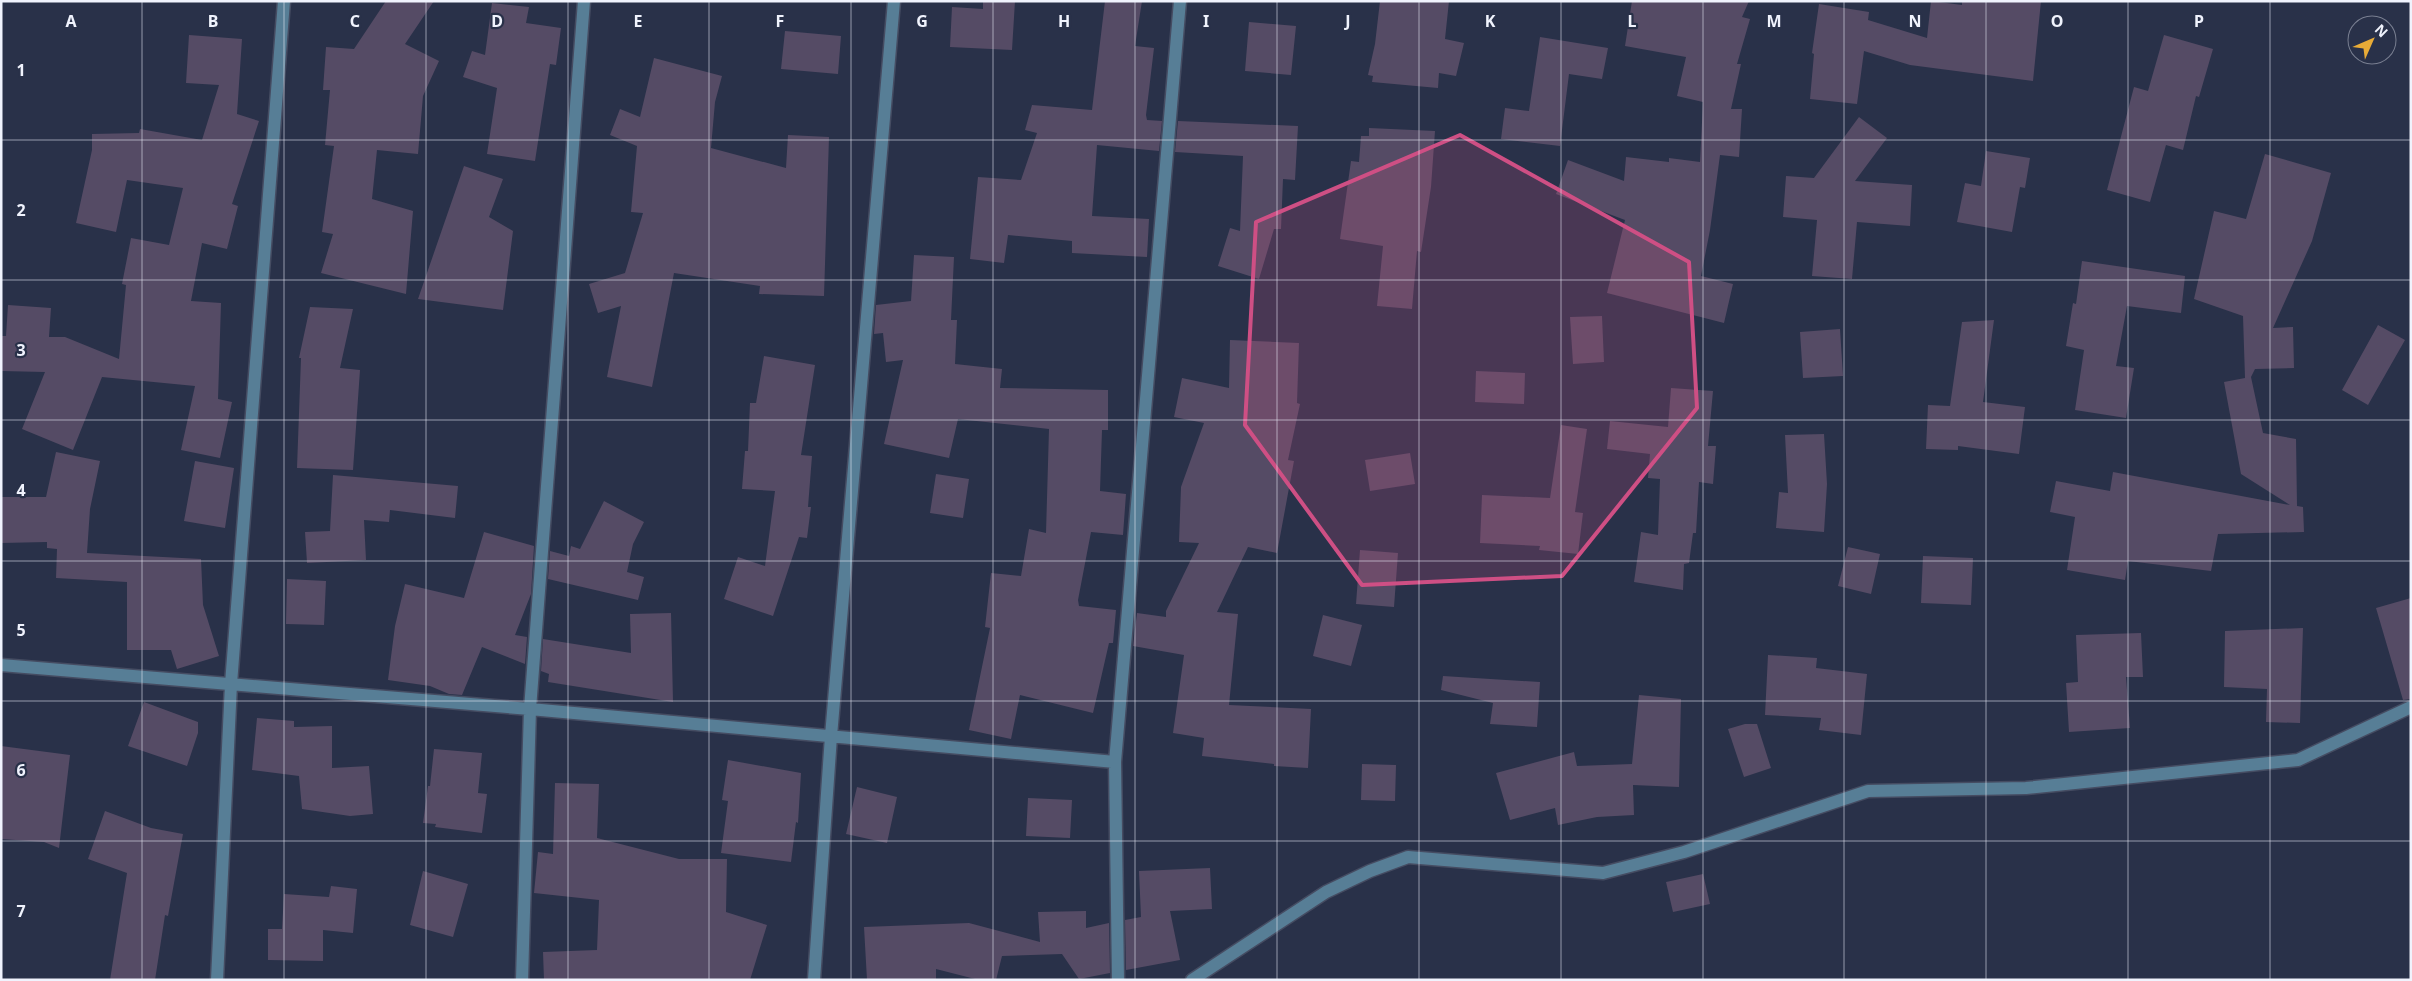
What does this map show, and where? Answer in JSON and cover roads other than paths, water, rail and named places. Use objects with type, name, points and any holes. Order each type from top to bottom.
[{"type":"street","points":[[217,980],[231,684],[284,1]]},
{"type":"street","points":[[522,980],[530,709],[584,1]]},
{"type":"street","points":[[814,980],[831,736],[894,1]]},
{"type":"street","points":[[1118,980],[1115,762],[1180,1]]},
{"type":"street","points":[[1,665],[530,709],[1115,762]]},
{"type":"street","points":[[1192,980],[1326,892],[1370,871],[1408,858],[1603,873],[1684,852],[1868,791],[2026,788],[2298,760],[2411,707]]}]
